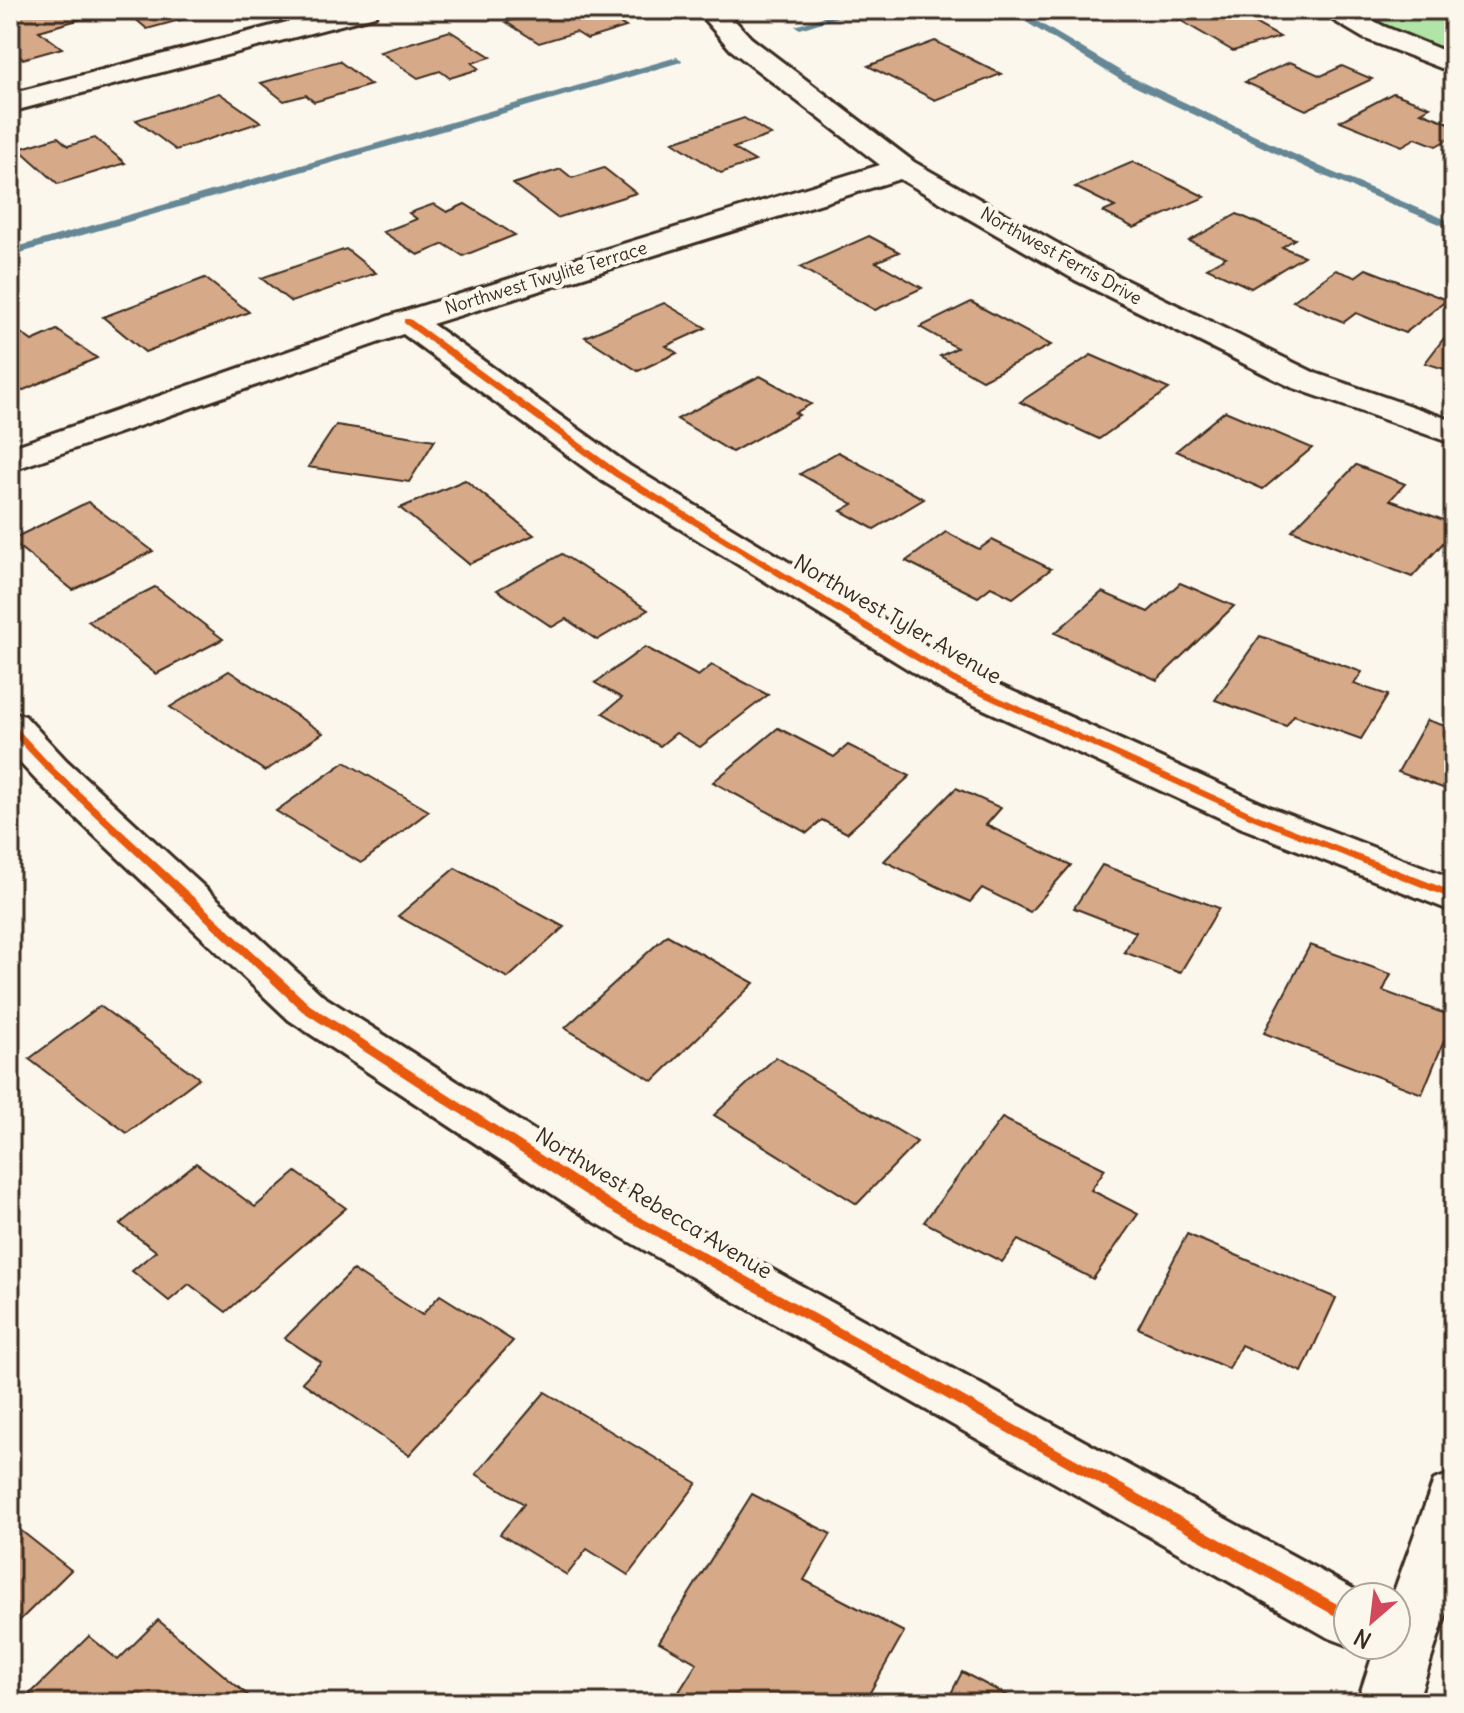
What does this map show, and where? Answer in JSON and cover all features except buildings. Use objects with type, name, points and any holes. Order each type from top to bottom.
[{"type":"street","points":[[10,103],[365,10]]},
{"type":"street","name":"Northwest Ferris Drive","points":[[710,10],[741,44],[903,168],[1086,273],[1303,380],[1454,433]]},
{"type":"street","points":[[1336,10],[1373,32],[1454,65]]},
{"type":"street","name":"Northwest Twylite Terrace","points":[[10,460],[407,321],[903,168]]},
{"type":"street","name":"Northwest Tyler Avenue","points":[[407,321],[617,474],[956,681],[1257,818],[1454,896]]},
{"type":"street","name":"Northwest Rebecca Avenue","points":[[10,726],[51,770],[306,1008],[611,1206],[1332,1608]]},
{"type":"street","points":[[1412,1613],[1454,1498]]},
{"type":"street","points":[[1387,1703],[1397,1661]]},
{"type":"green space","points":[[1365,10],[1454,10],[1454,54],[1389,28]]},
{"type":"waterway","points":[[800,26],[855,10]]},
{"type":"waterway","points":[[1011,10],[1125,78],[1328,174],[1454,227]]},
{"type":"waterway","points":[[10,253],[677,60]]},
{"type":"cycle path","points":[[407,321],[617,474],[956,681],[1257,818],[1454,896]]},
{"type":"cycle path","points":[[10,726],[51,770],[306,1008],[611,1206],[1332,1608]]}]
